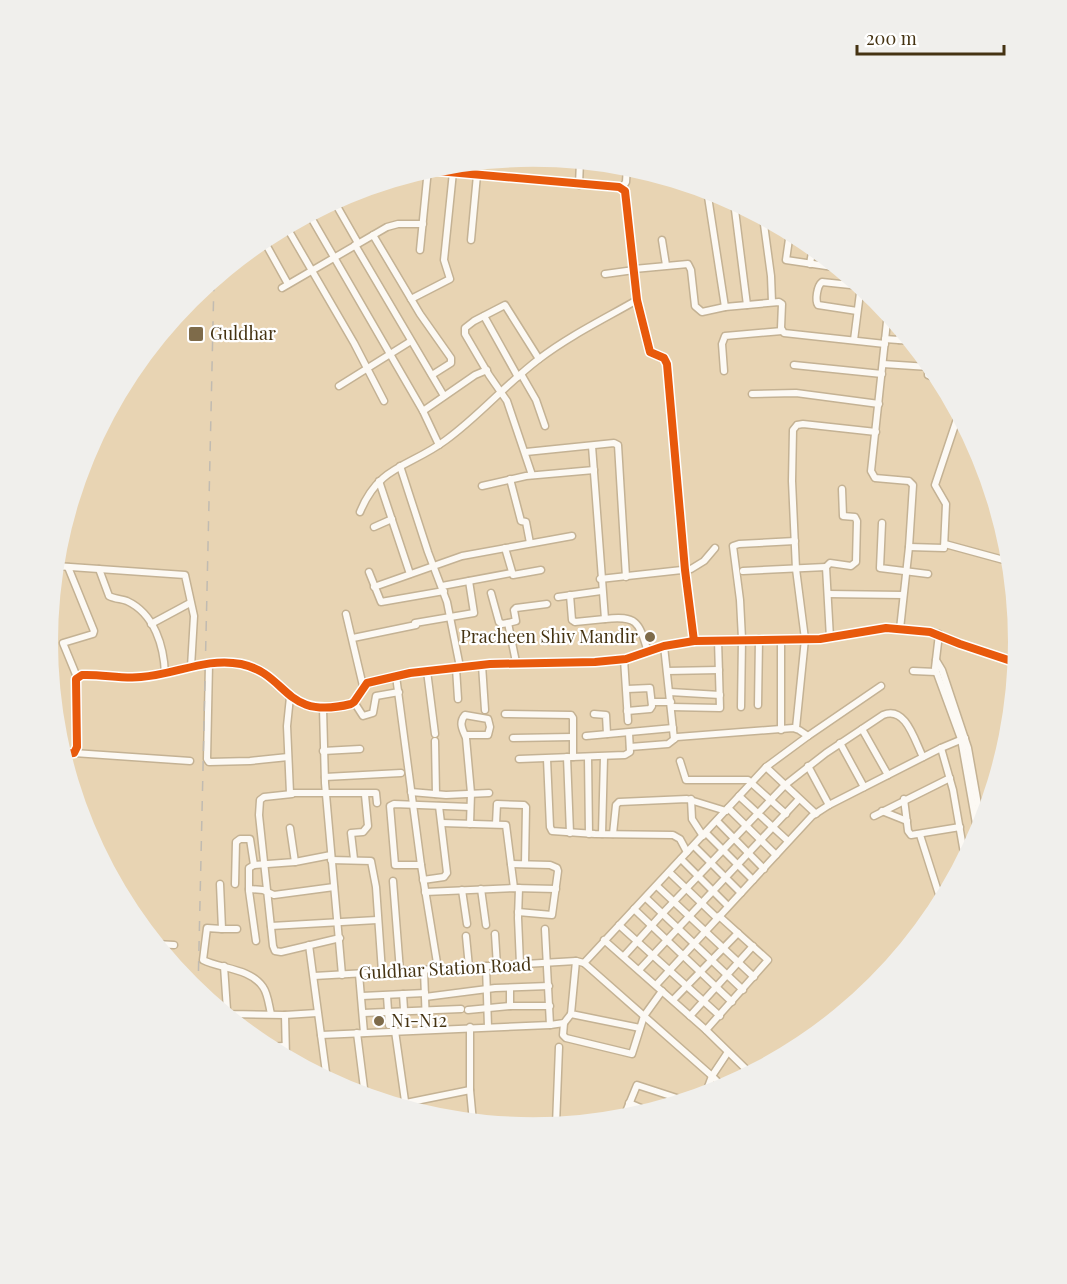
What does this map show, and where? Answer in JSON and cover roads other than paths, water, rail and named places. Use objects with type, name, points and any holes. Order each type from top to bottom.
[{"type":"street","points":[[579,184],[580,169]]},
{"type":"street","points":[[462,173],[622,188]]},
{"type":"street","points":[[411,299],[450,279],[444,260],[451,174]]},
{"type":"street","points":[[471,240],[477,175]]},
{"type":"street","points":[[622,188],[626,176]]},
{"type":"street","points":[[420,250],[426,179]]},
{"type":"street","points":[[622,188],[627,199],[637,300],[650,352],[664,358],[667,364],[685,570],[694,641]]},
{"type":"street","points":[[709,201],[725,307]]},
{"type":"street","points":[[338,209],[444,396]]},
{"type":"street","points":[[735,212],[747,305]]},
{"type":"street","points":[[313,221],[423,411],[439,446]]},
{"type":"street","points":[[268,249],[285,286],[392,225],[423,224]]},
{"type":"street","points":[[764,227],[772,302]]},
{"type":"street","points":[[291,234],[368,368],[384,401]]},
{"type":"street","points":[[373,235],[411,299],[452,361],[432,375]]},
{"type":"street","points":[[662,240],[666,265]]},
{"type":"street","points":[[789,242],[786,260],[824,266]]},
{"type":"street","points":[[810,264],[811,257]]},
{"type":"street","points":[[605,274],[685,263],[690,266],[695,306],[699,311],[707,312],[725,307],[772,302],[782,303],[782,331]]},
{"type":"street","points":[[846,285],[822,282],[819,285],[818,305],[857,311]]},
{"type":"street","points":[[854,340],[859,296]]},
{"type":"street","points":[[360,512],[368,495],[379,481],[400,466],[439,446],[539,359],[637,300]]},
{"type":"street","points":[[532,475],[507,401],[465,331],[466,326],[506,306],[539,359]]},
{"type":"street","points":[[484,316],[538,406],[544,426]]},
{"type":"street","points":[[887,325],[871,471],[872,477],[909,481],[913,484],[900,628]]},
{"type":"street","points":[[724,371],[722,344],[725,336],[782,331],[787,334],[854,340],[885,342],[899,340]]},
{"type":"street","points":[[339,386],[411,341]]},
{"type":"street","points":[[883,364],[918,365]]},
{"type":"street","points":[[794,365],[882,374]]},
{"type":"street","points":[[423,411],[475,375],[487,370]]},
{"type":"street","points":[[752,394],[796,393],[879,404]]},
{"type":"street","points":[[909,547],[942,549],[945,543],[946,500],[935,485],[955,423]]},
{"type":"street","points":[[796,728],[804,639],[796,568],[792,433],[794,426],[803,424],[876,432]]},
{"type":"street","points":[[526,452],[614,443],[618,445],[626,577]]},
{"type":"street","points":[[592,446],[604,619]]},
{"type":"street","points":[[400,466],[432,566],[443,588],[458,667],[458,699]]},
{"type":"street","points":[[482,486],[510,478],[594,470]]},
{"type":"street","points":[[510,478],[521,521],[525,522],[530,543]]},
{"type":"street","points":[[379,481],[410,574]]},
{"type":"street","points":[[743,571],[826,567],[830,563],[851,566],[856,562],[857,521],[855,517],[843,516],[842,489]]},
{"type":"street","points":[[374,527],[392,519]]},
{"type":"street","points":[[882,523],[879,567],[928,574]]},
{"type":"street","points":[[374,586],[462,556],[572,536]]},
{"type":"street","points":[[741,707],[742,639],[733,546],[795,541]]},
{"type":"street","points":[[945,543],[1001,559]]},
{"type":"street","points":[[506,548],[511,573]]},
{"type":"street","points":[[600,579],[685,570],[704,561],[715,548]]},
{"type":"street","points":[[190,760],[74,753],[77,747],[77,677],[63,643],[93,634],[94,631],[68,567],[184,575],[194,616],[191,667]]},
{"type":"street","points":[[826,567],[830,638]]},
{"type":"street","points":[[99,569],[109,596],[132,604],[148,618],[162,647],[165,674]]},
{"type":"street","points":[[369,572],[378,599],[383,603],[469,581],[542,570]]},
{"type":"street","points":[[353,638],[474,613],[469,581]]},
{"type":"street","points":[[558,597],[601,591]]},
{"type":"street","points":[[491,593],[499,622],[502,624],[516,621],[514,610],[516,608],[547,604]]},
{"type":"street","points":[[828,594],[903,595]]},
{"type":"street","points":[[570,595],[572,620],[575,622],[621,618],[636,623],[641,628],[648,652]]},
{"type":"street","points":[[151,624],[190,603]]},
{"type":"street","points":[[346,614],[363,686]]},
{"type":"street","points":[[508,623],[516,663]]},
{"type":"street","points":[[77,677],[95,675],[142,678],[209,664],[234,663],[250,667],[267,676],[300,704],[322,708],[354,702],[363,686],[372,681],[396,676],[482,665],[624,659],[664,646],[694,641],[830,638],[900,628],[939,634],[960,644],[1007,660]]},
{"type":"street","points":[[939,634],[936,672],[963,739],[975,816]]},
{"type":"street","points":[[758,705],[759,639]]},
{"type":"street","points":[[652,702],[718,708],[720,695],[718,640]]},
{"type":"street","points":[[781,640],[781,730]]},
{"type":"street","points":[[664,646],[674,739]]},
{"type":"street","points":[[624,659],[628,722]]},
{"type":"street","points":[[936,660],[942,670],[963,739],[978,808]]},
{"type":"street","points":[[209,664],[207,759],[216,762],[288,757]]},
{"type":"street","points":[[482,665],[484,710]]},
{"type":"street","points":[[667,671],[719,670]]},
{"type":"street","points":[[427,671],[435,737],[436,794]]},
{"type":"street","points":[[913,671],[936,672]]},
{"type":"street","points":[[396,676],[423,880],[438,969]]},
{"type":"street","points":[[716,1080],[584,963],[766,767],[881,686]]},
{"type":"street","points":[[627,689],[651,688],[652,702],[650,709],[627,711]]},
{"type":"street","points":[[354,702],[363,716],[371,715],[376,696],[399,692]]},
{"type":"street","points":[[670,692],[720,695]]},
{"type":"street","points":[[290,697],[287,726],[289,790],[292,794]]},
{"type":"street","points":[[322,708],[326,792],[342,975]]},
{"type":"street","points":[[624,956],[785,785],[840,743],[888,713],[901,716],[923,757]]},
{"type":"street","points":[[505,714],[571,715],[573,718],[570,757],[570,833]]},
{"type":"street","points":[[594,714],[606,715],[607,734]]},
{"type":"street","points":[[465,735],[488,735],[490,727],[488,719],[463,717],[461,728],[465,735],[471,793],[470,824]]},
{"type":"street","points":[[586,736],[673,728]]},
{"type":"street","points":[[630,747],[668,744],[677,737],[796,728],[807,736]]},
{"type":"street","points":[[862,729],[888,775]]},
{"type":"street","points":[[519,759],[628,755],[629,733]]},
{"type":"street","points":[[513,738],[572,737]]},
{"type":"street","points":[[656,985],[816,814],[829,805],[923,757],[963,739]]},
{"type":"street","points":[[840,743],[864,788]]},
{"type":"street","points":[[323,751],[360,748]]},
{"type":"street","points":[[941,748],[950,778],[963,845]]},
{"type":"street","points":[[588,757],[589,834]]},
{"type":"street","points":[[602,834],[604,757]]},
{"type":"street","points":[[547,759],[550,830],[589,834],[673,835],[680,839],[687,852]]},
{"type":"street","points":[[680,761],[684,778],[688,781],[742,779],[752,782],[786,814]]},
{"type":"street","points":[[808,766],[829,805]]},
{"type":"street","points":[[766,767],[816,814]]},
{"type":"street","points":[[325,777],[401,773]]},
{"type":"street","points":[[874,816],[950,778]]},
{"type":"street","points":[[340,938],[281,952],[275,951],[259,815],[260,800],[264,797],[292,794],[326,792],[364,795],[376,793],[377,803]]},
{"type":"street","points":[[411,792],[489,793]]},
{"type":"street","points":[[354,859],[351,833],[363,832],[368,826],[364,795]]},
{"type":"street","points":[[740,796],[789,841]]},
{"type":"street","points":[[639,970],[799,799]]},
{"type":"street","points":[[613,834],[616,805],[619,802],[692,800],[727,810],[776,855]]},
{"type":"street","points":[[692,800],[692,819],[753,880]]},
{"type":"street","points":[[904,800],[908,833],[911,835],[960,828]]},
{"type":"street","points":[[421,865],[398,866],[394,863],[390,806],[394,804],[470,807]]},
{"type":"street","points":[[496,824],[497,804],[526,807],[525,864]]},
{"type":"street","points":[[423,880],[446,876],[439,806]]},
{"type":"street","points":[[882,812],[907,820]]},
{"type":"street","points":[[717,821],[764,869]]},
{"type":"street","points":[[441,823],[504,824],[508,827],[511,864],[517,888],[520,964]]},
{"type":"street","points":[[290,828],[295,862]]},
{"type":"street","points":[[920,835],[937,892]]},
{"type":"street","points":[[236,884],[234,854],[236,842],[240,838],[250,839],[254,866]]},
{"type":"street","points":[[693,846],[741,893]]},
{"type":"street","points":[[256,941],[248,870],[254,866],[331,857],[371,861],[376,887],[382,972]]},
{"type":"street","points":[[681,859],[728,906]]},
{"type":"street","points":[[511,864],[550,865],[557,868],[552,915],[518,912]]},
{"type":"street","points":[[669,872],[702,904],[768,960],[706,1030]]},
{"type":"street","points":[[393,881],[400,971]]},
{"type":"street","points":[[220,884],[222,928]]},
{"type":"street","points":[[657,886],[754,977]]},
{"type":"street","points":[[249,889],[260,889],[274,895],[334,887]]},
{"type":"street","points":[[425,892],[517,888],[556,889]]},
{"type":"street","points":[[481,889],[486,925]]},
{"type":"street","points":[[462,890],[466,924]]},
{"type":"street","points":[[646,898],[743,990]]},
{"type":"street","points":[[634,909],[666,942],[732,1002]]},
{"type":"street","points":[[271,926],[377,920]]},
{"type":"street","points":[[619,925],[655,955],[720,1016]]},
{"type":"street","points":[[237,929],[207,928],[203,960],[246,974],[260,983],[266,993],[271,1014]]},
{"type":"street","points":[[545,929],[550,1025]]},
{"type":"street","points":[[673,1000],[738,933]]},
{"type":"street","points":[[495,934],[497,966]]},
{"type":"street","points":[[466,936],[469,967]]},
{"type":"street","points":[[604,940],[706,1030],[744,1068]]},
{"type":"street","points":[[168,945],[174,945]]},
{"type":"street","points":[[309,945],[326,1069]]},
{"type":"street","points":[[690,1016],[753,946]]},
{"type":"street","points":[[576,961],[571,1014],[564,1023],[564,1038],[628,1054],[633,1052],[644,1016],[662,991]]},
{"type":"street","name":"Guldhar Station Road","points":[[314,976],[576,961],[584,963]]},
{"type":"street","points":[[224,966],[226,1004]]},
{"type":"street","points":[[486,966],[488,1027]]},
{"type":"street","points":[[424,970],[426,1024]]},
{"type":"street","points":[[359,974],[363,1013],[360,1033],[364,1086]]},
{"type":"street","points":[[362,996],[425,995],[549,986]]},
{"type":"street","points":[[510,988],[510,1006]]},
{"type":"street","points":[[404,994],[405,1025]]},
{"type":"street","points":[[387,996],[389,1025]]},
{"type":"street","points":[[363,1013],[550,1006]]},
{"type":"street","points":[[238,1014],[285,1015],[317,1012]]},
{"type":"street","points":[[571,1014],[640,1028]]},
{"type":"street","points":[[284,1046],[285,1015]]},
{"type":"street","points":[[321,1035],[564,1023]]},
{"type":"street","points":[[470,1027],[472,1113]]},
{"type":"street","points":[[395,1031],[404,1099]]},
{"type":"street","points":[[556,1116],[559,1047]]},
{"type":"street","points":[[709,1083],[728,1052]]},
{"type":"street","points":[[627,1108],[637,1085],[672,1096]]},
{"type":"street","points":[[418,1103],[470,1090]]},
{"type":"street","points":[[629,1103],[635,1106]]},
{"type":"railway","points":[[198,978],[214,291]]},
{"type":"place","name":"Guldhar","points":[[196,334]]},
{"type":"place","name":"Pracheen Shiv Mandir","points":[[650,637]]},
{"type":"place","name":"N1-N12","points":[[379,1021]]}]
